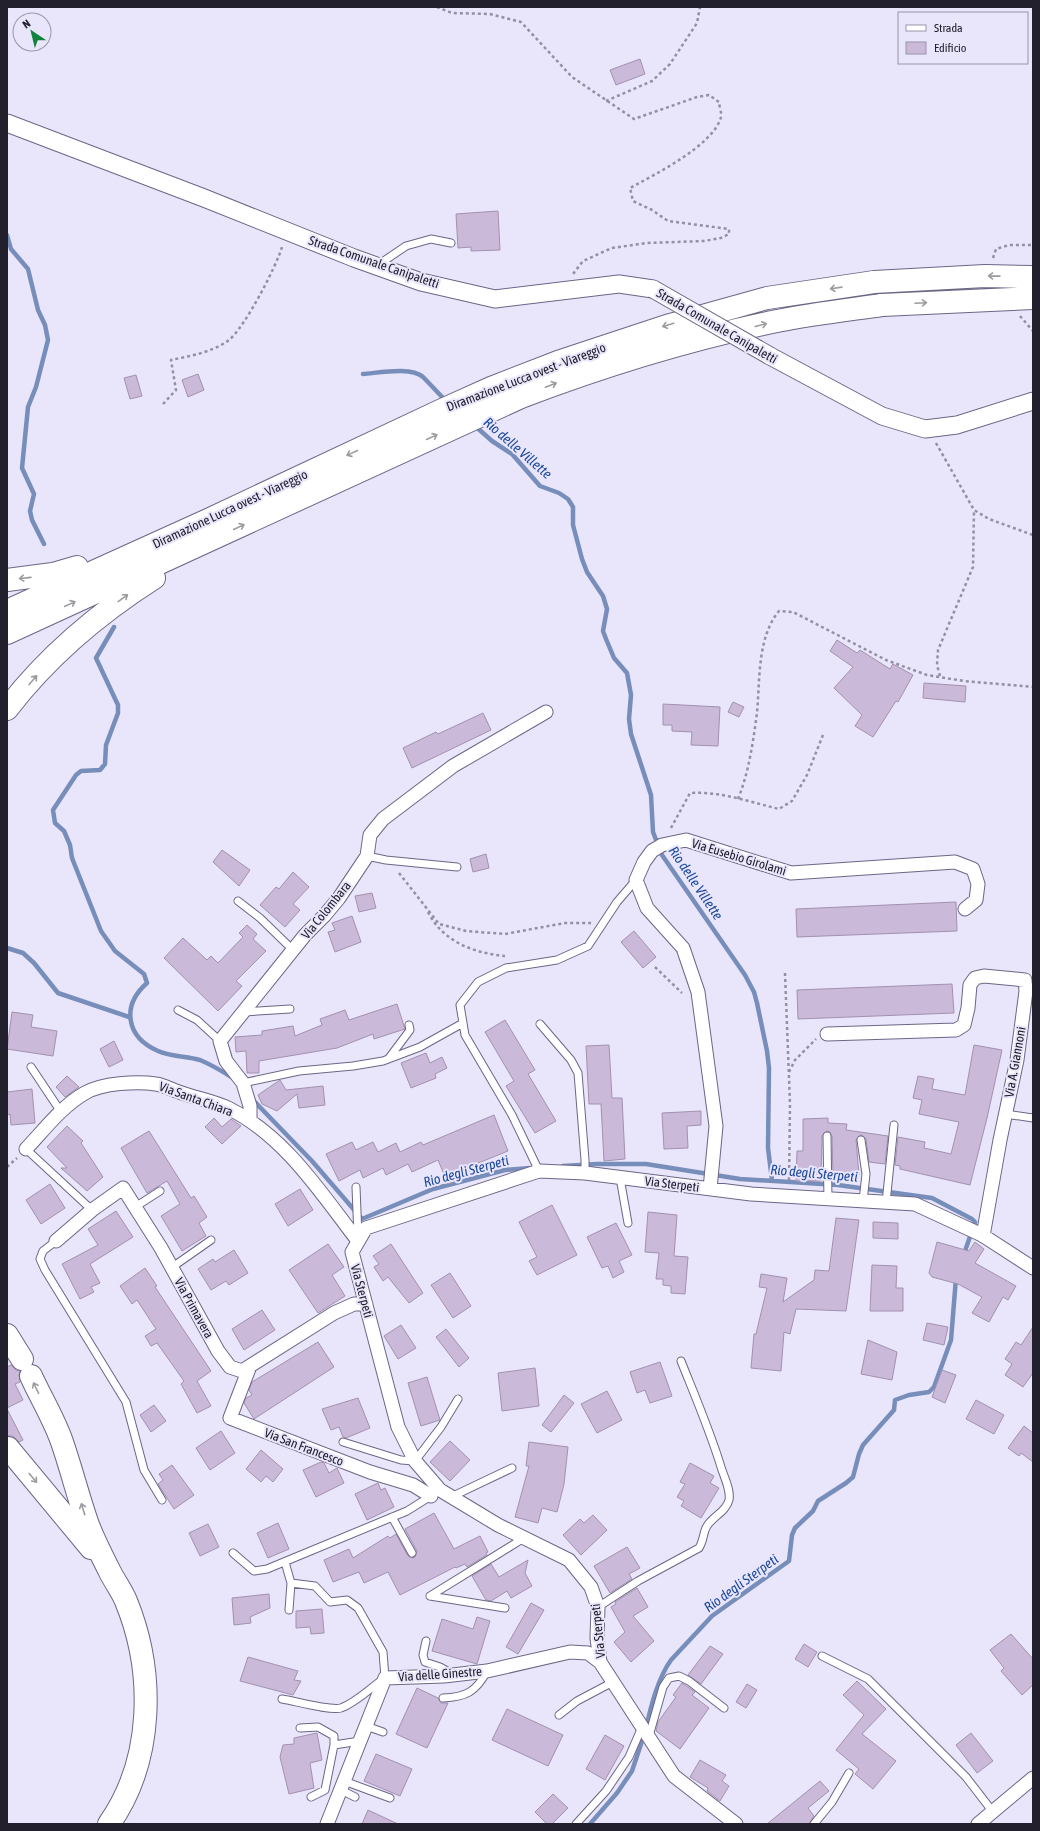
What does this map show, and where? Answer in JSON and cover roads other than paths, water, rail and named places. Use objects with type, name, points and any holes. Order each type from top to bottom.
[{"type":"highway","name":"Diramazione Lucca ovest - Viareggio","points":[[650,342],[767,298],[874,282],[985,276],[1033,277]]},
{"type":"highway","name":"Diramazione Lucca ovest - Viareggio","points":[[7,633],[22,611],[214,528],[392,445],[498,386],[558,362],[650,342],[882,304],[1033,298]]},
{"type":"highway","points":[[7,580],[54,574],[214,528]]},
{"type":"highway","points":[[7,710],[46,665],[82,631],[214,528]]},
{"type":"highway","points":[[7,1335],[26,1368],[61,1440],[88,1523],[109,1570],[126,1600],[142,1648],[146,1705],[143,1740],[135,1770],[116,1813],[109,1824]]},
{"type":"highway","points":[[8,1448],[109,1570]]},
{"type":"street","name":"Strada Comunale Canipaletti","points":[[7,123],[421,282],[495,299],[618,284],[653,289],[770,356],[882,416],[927,428],[957,425],[1033,401]]},
{"type":"street","name":"Via Colombara","points":[[220,1041],[293,950],[339,898],[367,856],[370,835],[384,819],[453,766],[546,712]]},
{"type":"street","name":"Via Eusebio Girolami","points":[[636,880],[644,862],[657,848],[686,840],[791,873],[955,862],[973,869],[978,884],[976,900],[965,909]]},
{"type":"street","points":[[636,880],[647,908],[683,948],[698,992],[716,1126],[711,1185]]},
{"type":"street","name":"Via A. Giannoni","points":[[827,1034],[956,1030],[964,1025],[968,1008],[970,984],[976,978],[984,976],[1025,980],[1026,991],[1017,1060],[1005,1114],[982,1236]]},
{"type":"street","points":[[220,1041],[226,1061],[244,1087],[250,1106],[250,1120]]},
{"type":"street","name":"Via Santa Chiara","points":[[26,1149],[71,1102],[86,1092],[103,1086],[132,1083],[157,1084],[227,1108],[250,1120],[276,1142],[306,1173],[358,1241]]},
{"type":"street","name":"Via Sterpeti","points":[[736,1824],[674,1776],[600,1662],[596,1638],[598,1607],[591,1587],[569,1560],[498,1525],[441,1494],[415,1461],[398,1427],[352,1252],[366,1228],[538,1167],[585,1168],[620,1178],[915,1204],[982,1236],[1033,1268]]},
{"type":"street","name":"Via Primavera","points":[[56,1241],[92,1210],[124,1188],[218,1351],[230,1367],[242,1371],[334,1313],[354,1304],[366,1304]]},
{"type":"street","name":"Via San Francesco","points":[[250,1366],[230,1418],[370,1472],[413,1484],[441,1494]]},
{"type":"street","name":"Via delle Ginestre","points":[[327,1824],[385,1678],[454,1675],[487,1671],[570,1652],[588,1653],[600,1662]]},
{"type":"street","points":[[978,1824],[1033,1778]]},
{"type":"lane","points":[[377,266],[406,246],[431,239],[451,243]]},
{"type":"lane","points":[[367,856],[386,860],[457,867]]},
{"type":"lane","points":[[538,1167],[512,1115],[465,1035],[460,1005],[478,982],[506,968],[557,960],[588,946],[617,902],[636,880]]},
{"type":"lane","points":[[238,901],[260,918],[293,950]]},
{"type":"lane","points":[[243,1012],[290,1009]]},
{"type":"lane","points":[[178,1010],[196,1020],[220,1041]]},
{"type":"lane","points":[[244,1087],[299,1071],[353,1066],[388,1059],[420,1047],[463,1023]]},
{"type":"lane","points":[[540,1024],[571,1060],[578,1073],[585,1168]]},
{"type":"lane","points":[[388,1059],[410,1030],[409,1025]]},
{"type":"lane","points":[[32,1067],[61,1112]]},
{"type":"lane","points":[[1005,1114],[1033,1118]]},
{"type":"lane","points":[[887,1201],[894,1125]]},
{"type":"lane","points":[[827,1136],[828,1196]]},
{"type":"lane","points":[[861,1140],[866,1174],[863,1199]]},
{"type":"lane","points":[[26,1149],[92,1210]]},
{"type":"lane","points":[[620,1178],[628,1223]]},
{"type":"lane","points":[[356,1188],[358,1241]]},
{"type":"lane","points":[[135,1207],[160,1191]]},
{"type":"lane","points":[[171,1268],[211,1240]]},
{"type":"lane","points":[[56,1241],[43,1251],[40,1259],[45,1270],[126,1402],[144,1470],[162,1500]]},
{"type":"lane","points":[[598,1607],[638,1581],[699,1548],[704,1539],[704,1532],[708,1525],[724,1510],[729,1500],[727,1485],[711,1435],[681,1361]]},
{"type":"lane","points":[[343,1442],[401,1460],[415,1461],[441,1427],[458,1399]]},
{"type":"lane","points":[[233,1553],[254,1571],[267,1569],[407,1511],[441,1494],[512,1468]]},
{"type":"lane","points":[[392,1517],[412,1553]]},
{"type":"lane","points":[[505,1608],[430,1596],[524,1538]]},
{"type":"lane","points":[[285,1562],[291,1583],[289,1610]]},
{"type":"lane","points":[[282,1699],[328,1709],[340,1708],[355,1700],[385,1678],[383,1652],[358,1608],[347,1600],[330,1602],[315,1586],[291,1583]]},
{"type":"lane","points":[[426,1640],[423,1655],[425,1662],[440,1667],[454,1675]]},
{"type":"lane","points":[[822,1656],[868,1679],[966,1777],[993,1812]]},
{"type":"lane","points":[[443,1698],[455,1698],[472,1692],[480,1684],[487,1671]]},
{"type":"lane","points":[[576,1824],[606,1792],[645,1732],[663,1687],[669,1678],[679,1676],[689,1681],[724,1708]]},
{"type":"lane","points":[[559,1714],[577,1701],[613,1682]]},
{"type":"lane","points":[[300,1728],[318,1726],[334,1736],[334,1745],[325,1790],[311,1797]]},
{"type":"lane","points":[[366,1726],[383,1732]]},
{"type":"lane","points":[[334,1745],[360,1740]]},
{"type":"lane","points":[[814,1824],[832,1802],[849,1773]]},
{"type":"lane","points":[[342,1785],[355,1797]]},
{"type":"lane","points":[[342,1785],[390,1798]]},
{"type":"waterway","points":[[7,235],[11,249],[28,269],[38,310],[45,325],[48,340],[36,387],[28,407],[22,468],[34,494],[30,511],[32,520],[44,544]]},
{"type":"waterway","name":"Rio delle Villette","points":[[363,374],[394,371],[418,374],[423,377],[447,402]]},
{"type":"waterway","name":"Rio delle Villette","points":[[474,425],[492,441],[512,454],[540,486],[559,493],[568,499],[573,507],[573,525],[582,559],[587,572],[603,596],[607,609],[603,631],[614,658],[627,673],[631,695],[629,719],[631,734],[651,795],[653,832],[662,855],[745,975],[754,992],[767,1051],[769,1068],[768,1148],[772,1180]]},
{"type":"waterway","points":[[114,627],[96,658],[118,705],[118,713],[106,745],[105,764],[100,770],[81,771],[76,775],[53,810],[55,823],[64,831],[70,845],[72,858],[101,931],[115,951],[144,974],[147,983],[133,1001],[131,1011],[131,1020],[139,1038],[147,1045],[158,1051],[200,1060],[233,1078]]},
{"type":"waterway","name":"Rio degli Sterpeti","points":[[7,948],[23,953],[34,963],[58,993],[129,1017]]},
{"type":"waterway","name":"Rio degli Sterpeti","points":[[252,1099],[312,1161],[362,1219],[433,1189],[505,1170],[530,1168]]},
{"type":"waterway","name":"Rio degli Sterpeti","points":[[563,1166],[646,1164],[740,1179],[838,1185],[932,1198],[975,1222],[964,1254]]},
{"type":"waterway","name":"Rio degli Sterpeti","points":[[646,1728],[662,1675],[671,1660],[712,1616],[789,1561],[792,1535],[795,1528],[813,1511],[818,1501],[853,1477],[863,1445],[894,1410],[895,1400],[909,1395],[929,1392],[934,1387],[951,1340],[956,1278]]},
{"type":"waterway","name":"Rio degli Sterpeti","points":[[590,1824],[617,1793],[632,1771],[644,1735]]}]
